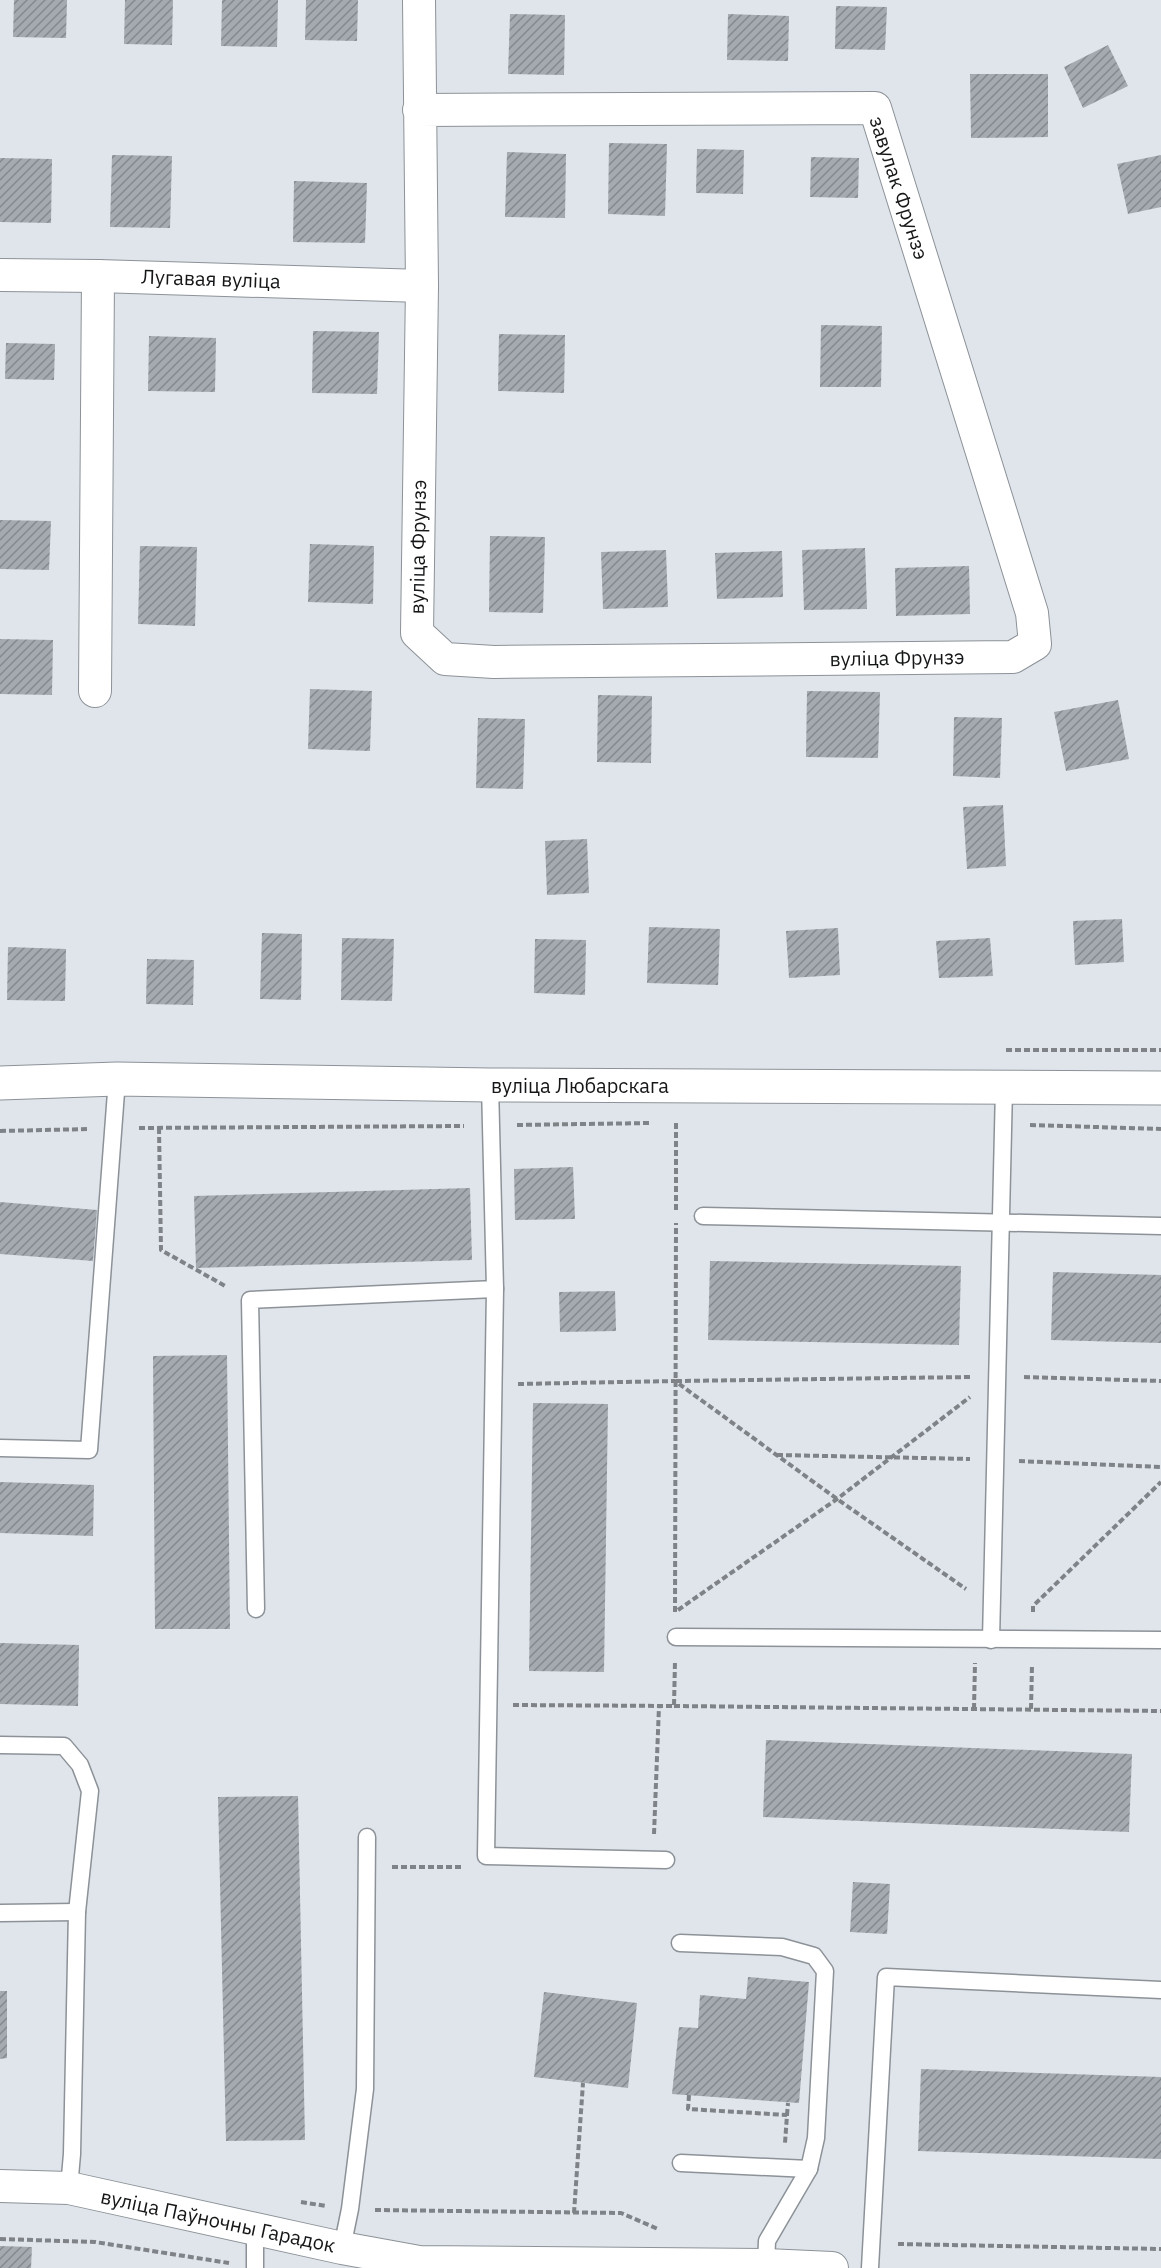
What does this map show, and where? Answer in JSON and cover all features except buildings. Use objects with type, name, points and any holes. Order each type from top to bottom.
[{"type":"street","name":"вуліца Фрунзэ","points":[[419,0],[422,286],[417,633],[445,659],[494,662],[1013,657]]},
{"type":"street","name":"завулак Фрунзэ","points":[[419,110],[874,108],[1032,613],[1035,644],[1013,657]]},
{"type":"street","name":"Лугавая вуліца","points":[[0,275],[422,286]]},
{"type":"street","points":[[95,692],[98,276]]},
{"type":"street","name":"вуліца Любарскага","points":[[0,1083],[117,1079],[490,1085],[1161,1088]]},
{"type":"street","name":"вуліца Паўночны Гарадок","points":[[0,2186],[69,2188],[342,2248],[419,2262],[766,2265],[832,2268]]},
{"type":"lane","points":[[0,1448],[89,1450],[117,1079]]},
{"type":"lane","points":[[490,1085],[495,1289],[486,1856],[659,1860]]},
{"type":"lane","points":[[984,1640],[997,1377],[1004,1088]]},
{"type":"lane","points":[[703,1216],[1161,1226]]},
{"type":"lane","points":[[256,1609],[250,1300],[495,1289]]},
{"type":"lane","points":[[676,1637],[1161,1640]]},
{"type":"lane","points":[[0,1745],[64,1746],[80,1765],[90,1791],[77,1911],[72,2154],[69,2188]]},
{"type":"lane","points":[[342,2248],[350,2209],[365,2089],[367,1837]]},
{"type":"lane","points":[[0,1912],[77,1911]]},
{"type":"lane","points":[[680,1943],[782,1947],[814,1956],[825,1971],[816,2138],[808,2169],[767,2241],[766,2265]]},
{"type":"lane","points":[[870,2268],[886,1977],[1161,1990]]},
{"type":"lane","points":[[681,2163],[808,2169]]},
{"type":"lane","points":[[255,2228],[255,2267]]},
{"type":"path","points":[[664,1123],[687,1122]]},
{"type":"path","points":[[0,1131],[653,1123]]},
{"type":"path","points":[[674,1706],[676,1123]]},
{"type":"path","points":[[1002,1124],[1161,1130]]},
{"type":"path","points":[[159,1128],[161,1250],[250,1300]]},
{"type":"path","points":[[675,1612],[837,1499],[997,1377]]},
{"type":"path","points":[[493,1384],[997,1377],[1161,1381]]},
{"type":"path","points":[[675,1381],[837,1499],[968,1590]]},
{"type":"path","points":[[1031,1709],[1033,1606],[1161,1482]]},
{"type":"path","points":[[974,1709],[984,1640]]},
{"type":"path","points":[[489,1705],[1161,1711]]},
{"type":"path","points":[[659,1706],[659,1860]]},
{"type":"path","points":[[367,1867],[487,1867],[486,1856]]},
{"type":"path","points":[[574,2214],[583,2083]]},
{"type":"path","points":[[787,2115],[788,2103]]},
{"type":"path","points":[[0,2239],[95,2242],[255,2267]]}]
